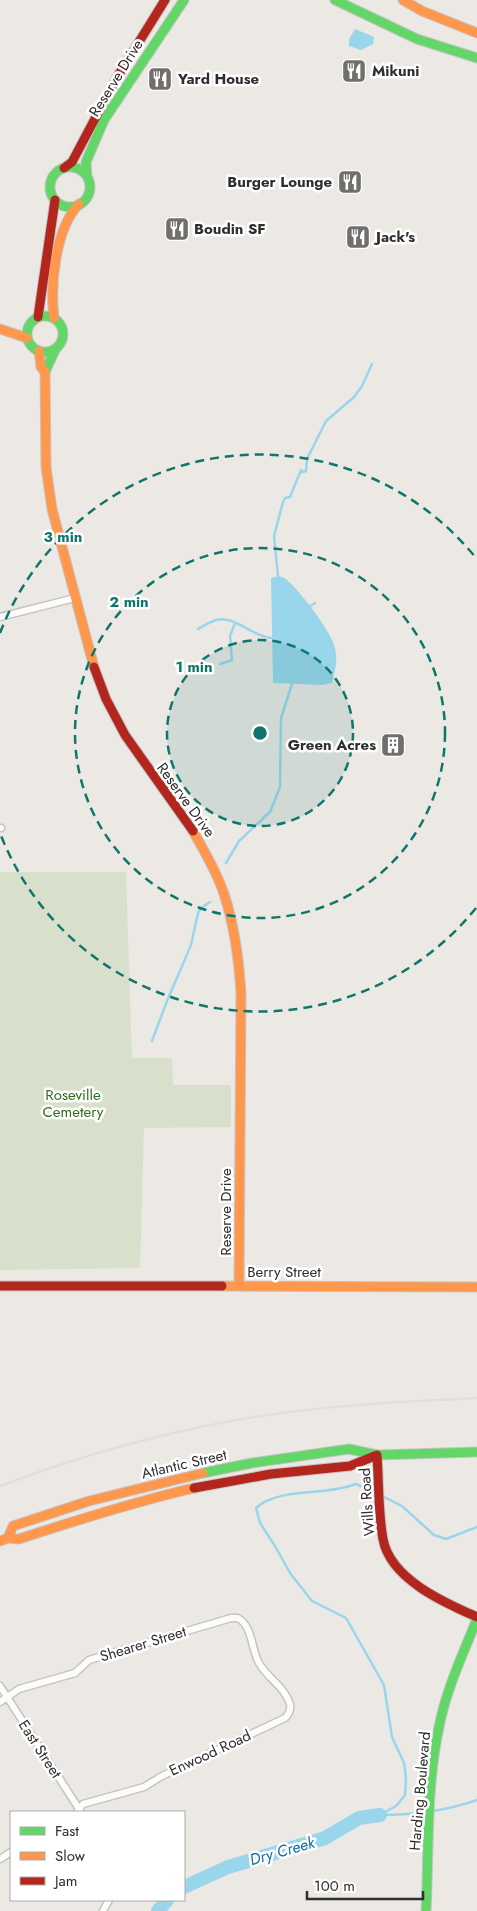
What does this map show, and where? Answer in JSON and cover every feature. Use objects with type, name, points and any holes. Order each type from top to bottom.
[{"type":"street","name":"Reserve Drive","points":[[64,168],[72,162],[111,87],[165,0]]},
{"type":"street","name":"Reserve Drive","points":[[86,176],[86,162],[104,120],[184,0]]},
{"type":"street","points":[[335,0],[417,39],[477,58]]},
{"type":"street","points":[[403,0],[422,11],[477,33]]},
{"type":"street","points":[[0,329],[27,338],[34,348],[39,351],[45,352],[56,348],[60,344],[63,333],[62,327],[54,318],[52,310],[62,235],[72,212],[87,197],[90,186],[86,176],[77,168],[64,168],[54,175],[51,181],[52,194],[55,200],[66,206],[79,204]]},
{"type":"street","points":[[38,317],[55,200]]},
{"type":"street","points":[[27,338],[28,328],[38,317],[49,316],[54,318]]},
{"type":"street","points":[[11,332],[28,328]]},
{"type":"street","name":"Reserve Drive","points":[[45,372],[49,367],[56,348]]},
{"type":"street","name":"Reserve Drive","points":[[39,351],[41,367],[45,372],[48,488],[56,527],[92,662],[106,699],[125,735],[144,765],[196,834],[219,880],[231,917],[239,956],[241,994],[239,1286]]},
{"type":"street","points":[[0,617],[74,598]]},
{"type":"street","name":"Berry Street","points":[[0,1286],[477,1286]]},
{"type":"street","name":"Atlantic Street","points":[[4,1540],[13,1526],[89,1501],[252,1463],[349,1449],[377,1455],[477,1452]]},
{"type":"street","name":"Atlantic Street","points":[[4,1540],[19,1539],[97,1513],[209,1485],[271,1474],[350,1466],[377,1455]]},
{"type":"street","name":"Wills Road","points":[[377,1455],[383,1541],[388,1553],[401,1574],[418,1588],[477,1618]]},
{"type":"street","points":[[97,1513],[100,1506],[106,1503],[182,1484],[192,1476]]},
{"type":"street","name":"Shearer Street","points":[[0,1702],[19,1689],[74,1673],[89,1660],[231,1618],[238,1618],[246,1625],[261,1668]]},
{"type":"street","name":"Harding Boulevard","points":[[426,1911],[436,1742],[444,1708],[456,1671],[477,1618]]},
{"type":"street","name":"Enwood Road","points":[[80,1811],[83,1804],[144,1787],[162,1776],[284,1718],[289,1714],[291,1708],[289,1702],[283,1692],[261,1668]]},
{"type":"street","name":"East Street","points":[[0,1686],[78,1811]]},
{"type":"green space","name":"Roseville Cemetery","points":[[0,872],[126,872],[132,1058],[172,1058],[173,1085],[231,1085],[231,1127],[144,1128],[140,1268],[0,1270]]},
{"type":"water","points":[[355,29],[374,37],[373,44],[361,50],[349,46],[349,39]]},
{"type":"water","points":[[278,576],[286,579],[300,594],[333,641],[336,662],[332,683],[322,685],[273,683],[271,578]]},
{"type":"waterway","points":[[278,576],[274,536],[283,502],[285,498],[290,497],[301,470],[302,472],[306,471],[307,459],[326,421],[354,397],[362,386],[372,364]]},
{"type":"waterway","points":[[309,607],[315,603]]},
{"type":"waterway","points":[[198,629],[216,620],[223,619],[237,623],[257,634],[272,638]]},
{"type":"waterway","points":[[220,664],[232,660],[230,636],[235,623]]},
{"type":"waterway","points":[[226,863],[239,841],[270,812],[280,787],[281,718],[292,684]]},
{"type":"waterway","points":[[152,1041],[191,945],[198,913],[201,908],[210,902]]},
{"type":"waterway","points":[[377,1494],[356,1484],[334,1490],[289,1494],[265,1501],[256,1508],[260,1523],[290,1573],[312,1601],[346,1618],[384,1685],[392,1737],[404,1763],[406,1778],[405,1795],[396,1806],[380,1815]]},
{"type":"waterway","points":[[382,1496],[402,1506],[434,1535],[446,1539],[477,1527]]},
{"type":"waterway","points":[[381,1815],[430,1812],[477,1800]]},
{"type":"waterway","name":"Dry Creek","points":[[185,1887],[228,1867],[325,1838],[359,1818],[380,1815]]},
{"type":"waterway","name":"Dry Creek","points":[[158,1911],[166,1901]]},
{"type":"railway","points":[[0,1486],[35,1473],[142,1441],[252,1417],[336,1407],[477,1398]]},
{"type":"traffic: fast","points":[[87,176],[86,162],[104,120],[184,0]]},
{"type":"traffic: fast","points":[[335,0],[417,39],[477,58]]},
{"type":"traffic: fast","points":[[70,167],[84,173],[90,187],[84,201],[70,207],[56,201],[50,187],[56,173],[70,167]]},
{"type":"traffic: fast","points":[[45,316],[52,317],[58,321],[62,327],[63,334],[62,341],[58,347],[52,351],[45,352],[38,351],[32,347],[28,341],[27,334],[28,327],[32,321],[38,317],[45,316]]},
{"type":"traffic: fast","points":[[45,372],[56,348]]},
{"type":"traffic: fast","points":[[203,1473],[252,1463],[349,1449],[377,1455],[477,1452]]},
{"type":"traffic: fast","points":[[426,1911],[430,1796],[439,1727],[455,1672],[477,1619]]},
{"type":"traffic: slow","points":[[403,0],[422,11],[477,33]]},
{"type":"traffic: slow","points":[[54,318],[54,274],[59,242],[64,228],[79,204]]},
{"type":"traffic: slow","points":[[0,329],[27,338]]},
{"type":"traffic: slow","points":[[39,351],[41,367],[45,372],[46,467],[52,509],[94,667]]},
{"type":"traffic: slow","points":[[193,831],[214,870],[224,894],[234,931],[239,969],[241,994],[239,1286]]},
{"type":"traffic: slow","points":[[222,1286],[477,1287]]},
{"type":"traffic: slow","points":[[8,1538],[13,1526],[89,1501],[203,1473]]},
{"type":"traffic: slow","points":[[0,1541],[8,1538],[19,1539],[150,1499],[194,1488]]},
{"type":"traffic: jam","points":[[64,168],[72,162],[116,79],[165,0]]},
{"type":"traffic: jam","points":[[38,317],[55,200]]},
{"type":"traffic: jam","points":[[94,667],[106,699],[125,735],[193,831]]},
{"type":"traffic: jam","points":[[0,1286],[222,1286]]},
{"type":"traffic: jam","points":[[377,1455],[383,1539],[388,1553],[396,1566],[407,1578],[435,1597],[477,1617]]},
{"type":"traffic: jam","points":[[194,1488],[271,1474],[350,1466],[377,1455]]},
{"type":"place","name":"Mikuni","points":[[354,71]]},
{"type":"place","name":"Yard House","points":[[160,79]]},
{"type":"place","name":"Burger Lounge","points":[[350,182]]},
{"type":"place","name":"Boudin SF","points":[[177,229]]},
{"type":"place","name":"Jack's","points":[[358,237]]},
{"type":"place","name":"Green Acres","points":[[393,745]]}]
